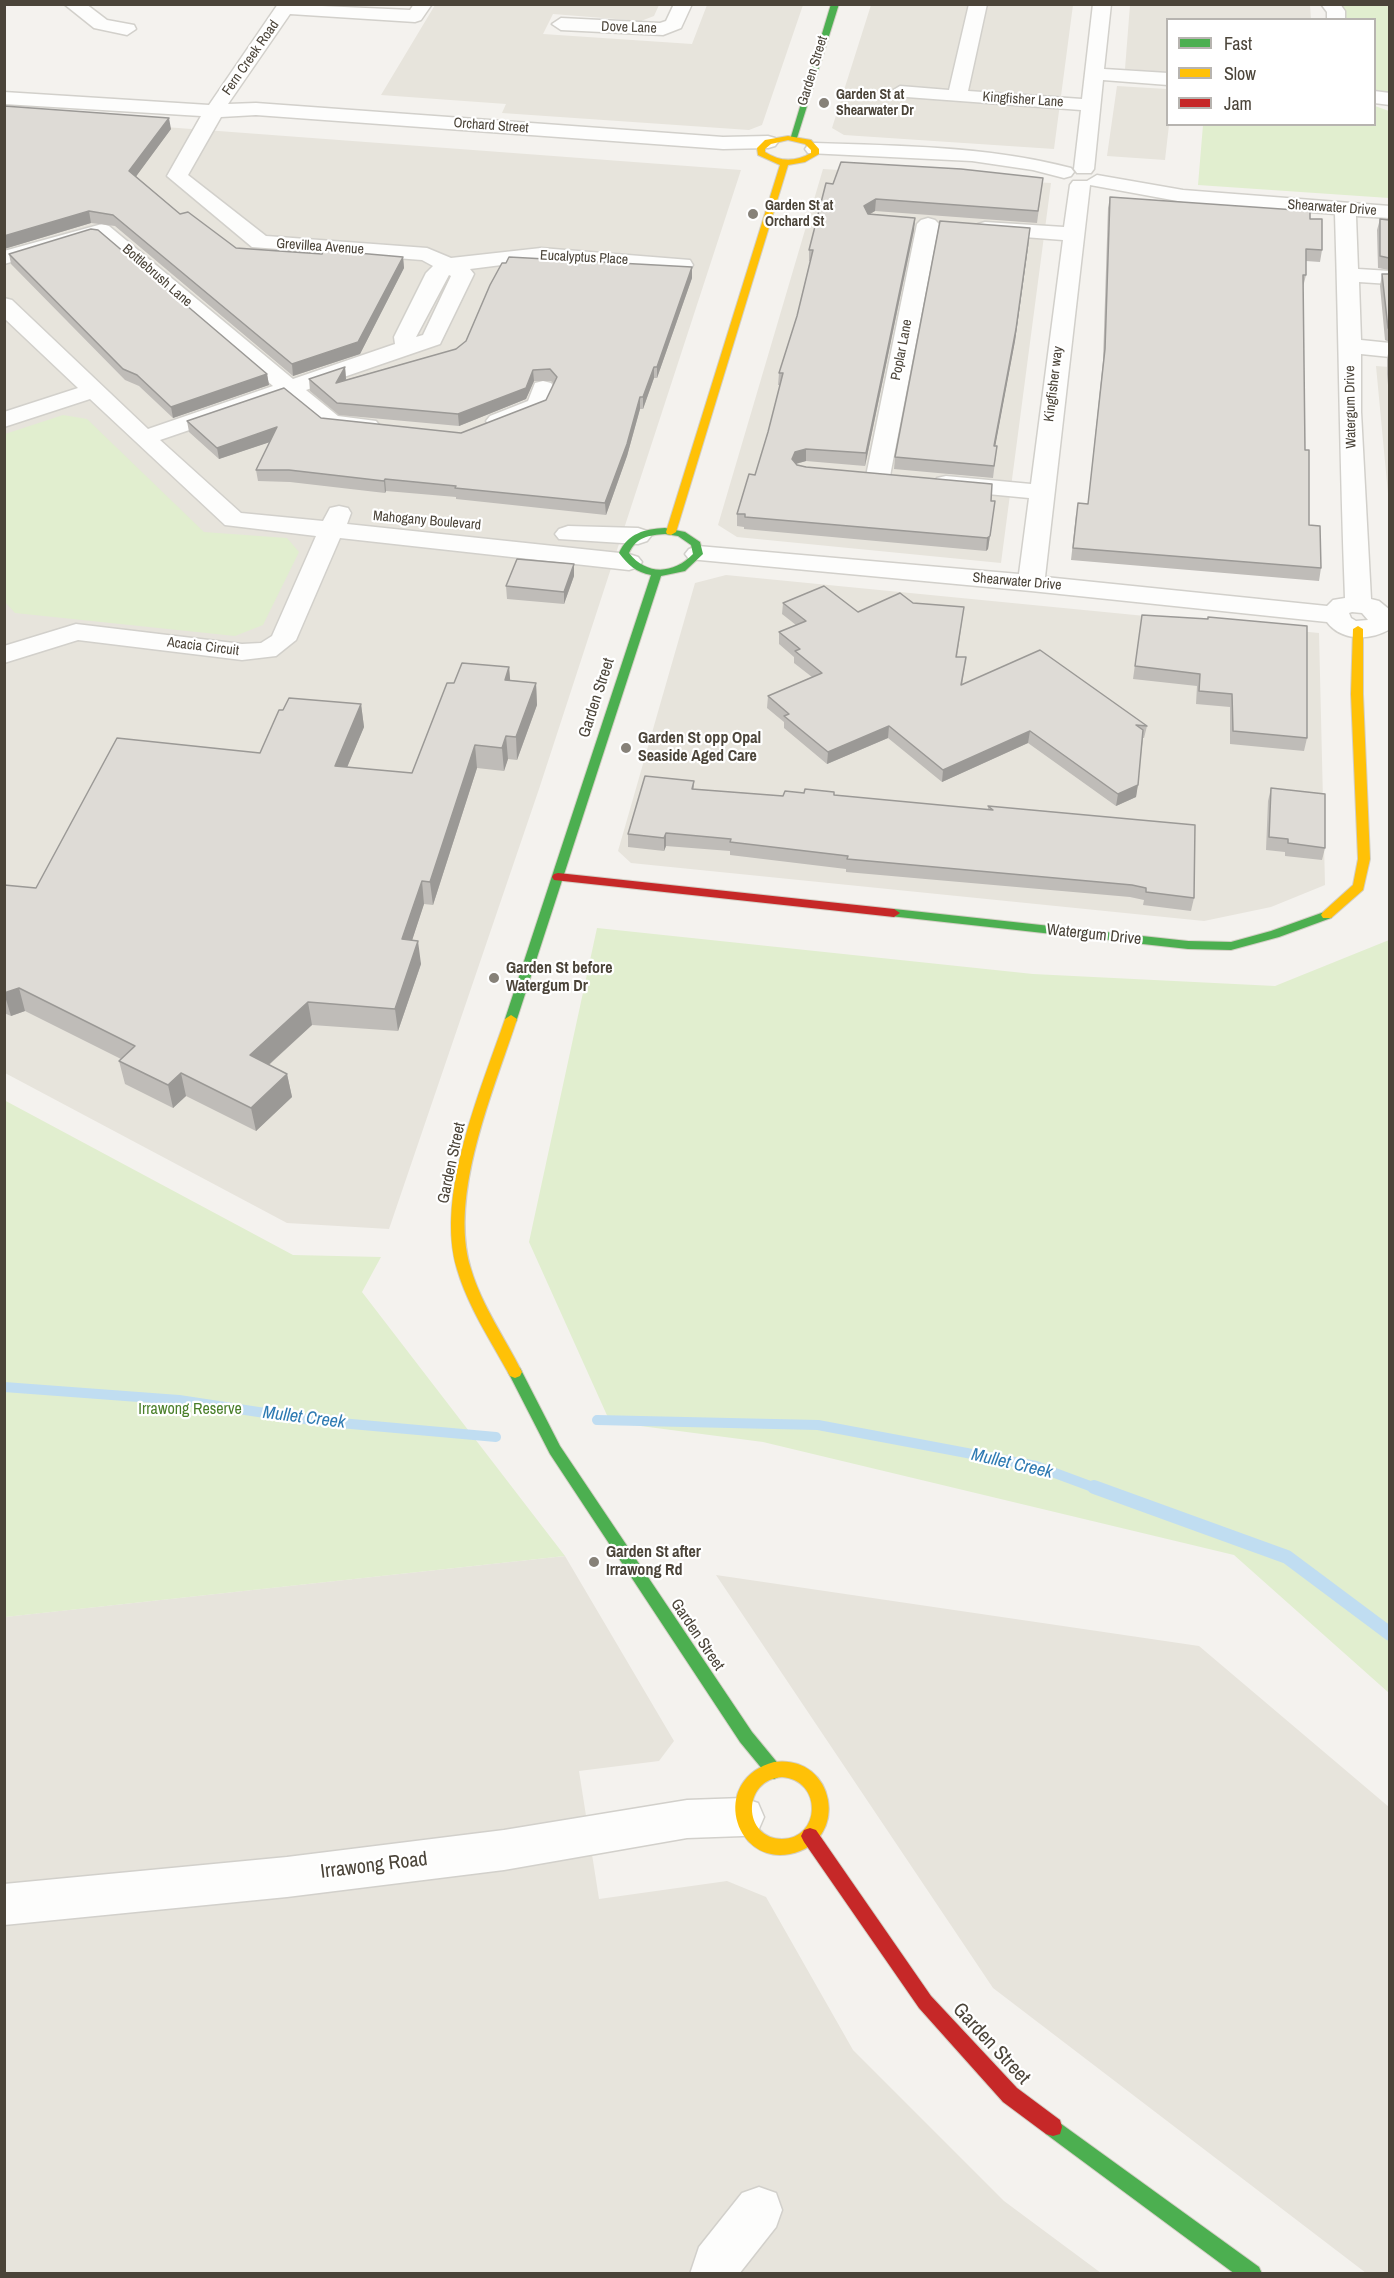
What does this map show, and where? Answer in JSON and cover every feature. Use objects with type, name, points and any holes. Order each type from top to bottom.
[{"type":"street","points":[[72,4],[101,24],[127,29]]},
{"type":"street","points":[[286,6],[415,16],[423,4]]},
{"type":"street","name":"Dove Lane","points":[[561,24],[663,29],[674,24],[683,4]]},
{"type":"street","name":"Garden Street","points":[[793,138],[834,4]]},
{"type":"street","name":"Kingfisher Lane","points":[[957,95],[978,4]]},
{"type":"street","name":"Kingfisher way","points":[[1030,583],[1102,4]]},
{"type":"street","points":[[1330,4],[1335,10],[1336,18]]},
{"type":"street","name":"Fern Creek Road","points":[[214,111],[286,6]]},
{"type":"street","points":[[1094,74],[1166,79]]},
{"type":"street","name":"Kingfisher Lane","points":[[900,92],[1089,105]]},
{"type":"street","name":"Orchard Street","points":[[4,98],[214,111],[251,117],[773,154]]},
{"type":"street","name":"Grevillea Avenue","points":[[214,111],[177,176],[260,243],[427,254],[450,265]]},
{"type":"street","points":[[671,532],[773,154],[793,138],[808,142],[815,149],[810,158],[773,154]]},
{"type":"street","name":"Shearwater Drive","points":[[815,149],[991,157],[1024,161],[1081,177],[1183,196],[1389,213]]},
{"type":"street","name":"Watergum Drive","points":[[558,877],[1188,945],[1231,946],[1275,934],[1329,914],[1359,887],[1364,860],[1357,694],[1365,618],[1349,412],[1350,346],[1345,209]]},
{"type":"street","name":"Poplar Lane","points":[[1040,492],[888,477],[937,224],[1073,234]]},
{"type":"street","name":"Bottlebrush Lane","points":[[4,258],[102,230],[289,389]]},
{"type":"street","name":"Eucalyptus Place","points":[[450,265],[541,254],[682,265]]},
{"type":"street","points":[[144,438],[432,339],[463,274],[450,265]]},
{"type":"street","points":[[1347,274],[1389,278]]},
{"type":"street","name":"Mahogany Boulevard","points":[[4,305],[216,507],[234,520],[335,522],[638,536]]},
{"type":"street","points":[[1350,346],[1389,350]]},
{"type":"street","points":[[477,429],[538,405],[543,388]]},
{"type":"street","points":[[289,389],[331,423],[390,428]]},
{"type":"street","points":[[4,420],[94,390]]},
{"type":"street","name":"Mahogany Boulevard","points":[[335,522],[629,562]]},
{"type":"street","name":"Acacia Circuit","points":[[10,646],[76,632],[242,652],[267,650],[283,640],[335,522]]},
{"type":"street","points":[[654,532],[671,532],[690,539],[696,544],[698,554],[692,563],[684,568],[657,572],[641,569],[629,562],[625,556],[626,547],[638,536],[654,532]]},
{"type":"street","name":"Shearwater Drive","points":[[698,554],[1030,583],[1365,618]]},
{"type":"street","name":"Garden Street","points":[[657,572],[613,701],[464,1171],[458,1223],[460,1252],[470,1285],[555,1450],[746,1737],[774,1771]]},
{"type":"street","points":[[787,1770],[799,1774],[810,1781],[823,1802],[822,1815],[810,1836],[785,1845],[771,1844],[754,1833],[743,1817],[741,1805],[744,1793],[761,1775],[774,1771],[787,1770]]},
{"type":"street","name":"Irrawong Road","points":[[4,1905],[287,1877],[504,1850],[687,1819],[743,1817]]},
{"type":"street","name":"Garden Street","points":[[810,1836],[925,2002],[1010,2095],[1252,2274]]},
{"type":"street","points":[[714,2274],[716,2264],[759,2210]]},
{"type":"shaded area","points":[[435,5],[659,5],[654,16],[641,21],[553,14],[543,34],[692,44],[707,5],[803,5],[762,125],[749,130],[502,113],[506,104],[381,95]]},
{"type":"shaded area","points":[[871,5],[1073,5],[1054,149],[844,135],[832,128]]},
{"type":"shaded area","points":[[1130,5],[1310,5],[1311,18],[1166,18],[1166,72],[1125,69]]},
{"type":"shaded area","points":[[1117,86],[1166,89],[1166,126],[1169,126],[1165,160],[1107,156]]},
{"type":"shaded area","points":[[4,115],[741,170],[539,789],[389,1229],[287,1223],[5,1073]]},
{"type":"shaded area","points":[[823,169],[1051,183],[1001,563],[737,537],[718,525]]},
{"type":"shaded area","points":[[1376,366],[1389,367],[1389,504]]},
{"type":"shaded area","points":[[726,575],[1319,633],[1325,885],[1271,907],[1204,921],[631,863],[618,851],[695,583]]},
{"type":"shaded area","points":[[565,1556],[674,1741],[659,1761],[579,1771],[599,1899],[727,1881],[766,1897],[853,2050],[1004,2201],[1101,2273],[5,2273],[4,1617]]},
{"type":"shaded area","points":[[716,1575],[1199,1646],[1389,1807],[1389,2273],[1366,2273],[993,1988]]},
{"type":"green space","points":[[1341,5],[1389,5],[1389,96],[1376,93],[1376,18],[1345,18]]},
{"type":"green space","points":[[1376,106],[1389,111],[1389,198],[1198,185],[1203,126],[1376,126]]},
{"type":"green space","points":[[63,415],[87,419],[204,532],[287,538],[299,552],[263,625],[235,636],[15,613],[5,602],[5,434]]},
{"type":"green space","points":[[597,928],[1033,974],[1275,986],[1389,940],[1389,1693],[1234,1555],[763,1442],[610,1422],[529,1242]]},
{"type":"green space","name":"Irrawong Reserve","points":[[4,1100],[293,1255],[381,1257],[362,1292],[565,1556],[5,1617]]},
{"type":"building","points":[[4,106],[169,118],[129,171],[180,214],[188,212],[236,248],[322,254],[323,251],[335,251],[403,257],[358,342],[292,364],[113,215],[89,211],[4,236]]},
{"type":"building","points":[[841,162],[961,169],[1043,178],[1038,211],[876,199],[864,206],[868,214],[915,218],[866,453],[806,449],[795,452],[792,459],[797,465],[806,467],[992,484],[991,501],[995,501],[990,536],[987,538],[745,517],[745,514],[737,514],[749,474],[755,475],[768,432],[783,373],[779,373],[797,316],[813,250],[809,250],[826,183],[833,184]]},
{"type":"building","points":[[1110,197],[1310,211],[1310,219],[1322,219],[1322,250],[1306,249],[1306,275],[1303,275],[1305,450],[1309,450],[1309,525],[1320,526],[1321,568],[1073,548],[1078,503],[1088,504],[1105,349]]},
{"type":"building","points":[[1380,219],[1389,220],[1389,258],[1380,256]]},
{"type":"building","points":[[940,221],[1030,228],[1016,329],[994,446],[997,446],[994,466],[895,457]]},
{"type":"building","points":[[91,229],[98,230],[267,374],[171,407],[137,375],[123,369],[9,254]]},
{"type":"building","points":[[509,257],[692,267],[657,367],[654,367],[643,397],[640,397],[627,444],[605,503],[385,479],[384,481],[289,470],[256,470],[277,427],[217,448],[187,421],[284,388],[321,418],[461,433],[546,400],[557,377],[550,369],[533,370],[526,388],[458,414],[337,403],[309,379],[345,367],[336,383],[456,349],[466,341],[490,285],[502,263],[506,263]]},
{"type":"building","points":[[1382,274],[1389,274],[1389,329],[1388,328]]},
{"type":"building","points":[[517,559],[574,564],[564,592],[506,586]]},
{"type":"building","points":[[824,586],[858,612],[900,593],[913,603],[964,607],[956,657],[966,657],[961,685],[1040,650],[1147,726],[1136,725],[1143,730],[1138,785],[1118,794],[1030,731],[943,770],[889,726],[828,752],[784,716],[789,714],[768,696],[822,673],[795,651],[800,649],[779,632],[806,621],[783,603]]},
{"type":"building","points":[[1142,615],[1208,619],[1208,617],[1307,626],[1307,738],[1233,731],[1232,694],[1199,691],[1200,674],[1135,666]]},
{"type":"building","points":[[462,663],[509,667],[505,680],[536,683],[516,737],[506,736],[502,748],[475,745],[430,882],[422,881],[402,939],[418,941],[395,1009],[308,1002],[250,1055],[287,1074],[251,1108],[181,1073],[168,1085],[119,1061],[135,1046],[19,988],[4,993],[4,885],[36,888],[117,738],[260,753],[279,710],[283,710],[289,698],[361,704],[335,766],[412,773],[447,683],[454,683]]},
{"type":"building","points":[[645,776],[694,781],[692,789],[783,796],[785,791],[804,793],[805,789],[834,792],[834,795],[993,810],[988,806],[1195,825],[1194,898],[1146,892],[1146,888],[1132,885],[847,859],[848,856],[730,842],[731,839],[666,833],[664,838],[628,834]]},
{"type":"building","points":[[1271,788],[1325,794],[1325,848],[1288,843],[1288,839],[1269,837]]},
{"type":"waterway","name":"Mullet Creek","points":[[4,1387],[179,1400],[318,1421],[496,1437]]},
{"type":"waterway","name":"Mullet Creek","points":[[597,1420],[818,1425],[1036,1466],[1098,1489]]},
{"type":"waterway","name":"Mullet Creek","points":[[1094,1487],[1287,1557],[1390,1634]]},
{"type":"traffic: fast","points":[[793,138],[835,4]]},
{"type":"traffic: fast","points":[[665,531],[681,534],[696,544],[698,554],[681,568],[660,573],[640,568],[624,553],[630,542],[640,535],[665,531]]},
{"type":"traffic: fast","points":[[511,1019],[657,572]]},
{"type":"traffic: fast","points":[[894,913],[1188,945],[1231,946],[1275,934],[1327,915]]},
{"type":"traffic: fast","points":[[515,1372],[555,1450],[746,1737],[774,1771]]},
{"type":"traffic: fast","points":[[1053,2127],[1252,2274]]},
{"type":"traffic: slow","points":[[788,138],[808,142],[815,149],[815,154],[802,161],[788,163],[774,160],[761,153],[761,148],[768,142],[788,138]]},
{"type":"traffic: slow","points":[[671,532],[785,162]]},
{"type":"traffic: slow","points":[[1327,915],[1359,887],[1364,859],[1357,694],[1358,629]]},
{"type":"traffic: slow","points":[[511,1019],[473,1134],[466,1163],[458,1222],[460,1251],[468,1282],[515,1372]]},
{"type":"traffic: slow","points":[[782,1769],[797,1772],[814,1786],[821,1808],[818,1823],[804,1840],[782,1847],[767,1844],[750,1830],[743,1808],[746,1793],[760,1776],[782,1769]]},
{"type":"traffic: jam","points":[[558,877],[894,913]]},
{"type":"traffic: jam","points":[[810,1836],[925,2002],[1010,2095],[1053,2127]]},
{"type":"place","name":"Garden St at Shearwater Dr","points":[[824,103]]},
{"type":"place","name":"Garden St at Orchard St","points":[[753,214]]},
{"type":"place","name":"Garden St opp Opal Seaside Aged Care","points":[[626,748]]},
{"type":"place","name":"Garden St before Watergum Dr","points":[[494,978]]},
{"type":"place","name":"Garden St after Irrawong Rd","points":[[594,1562]]}]
